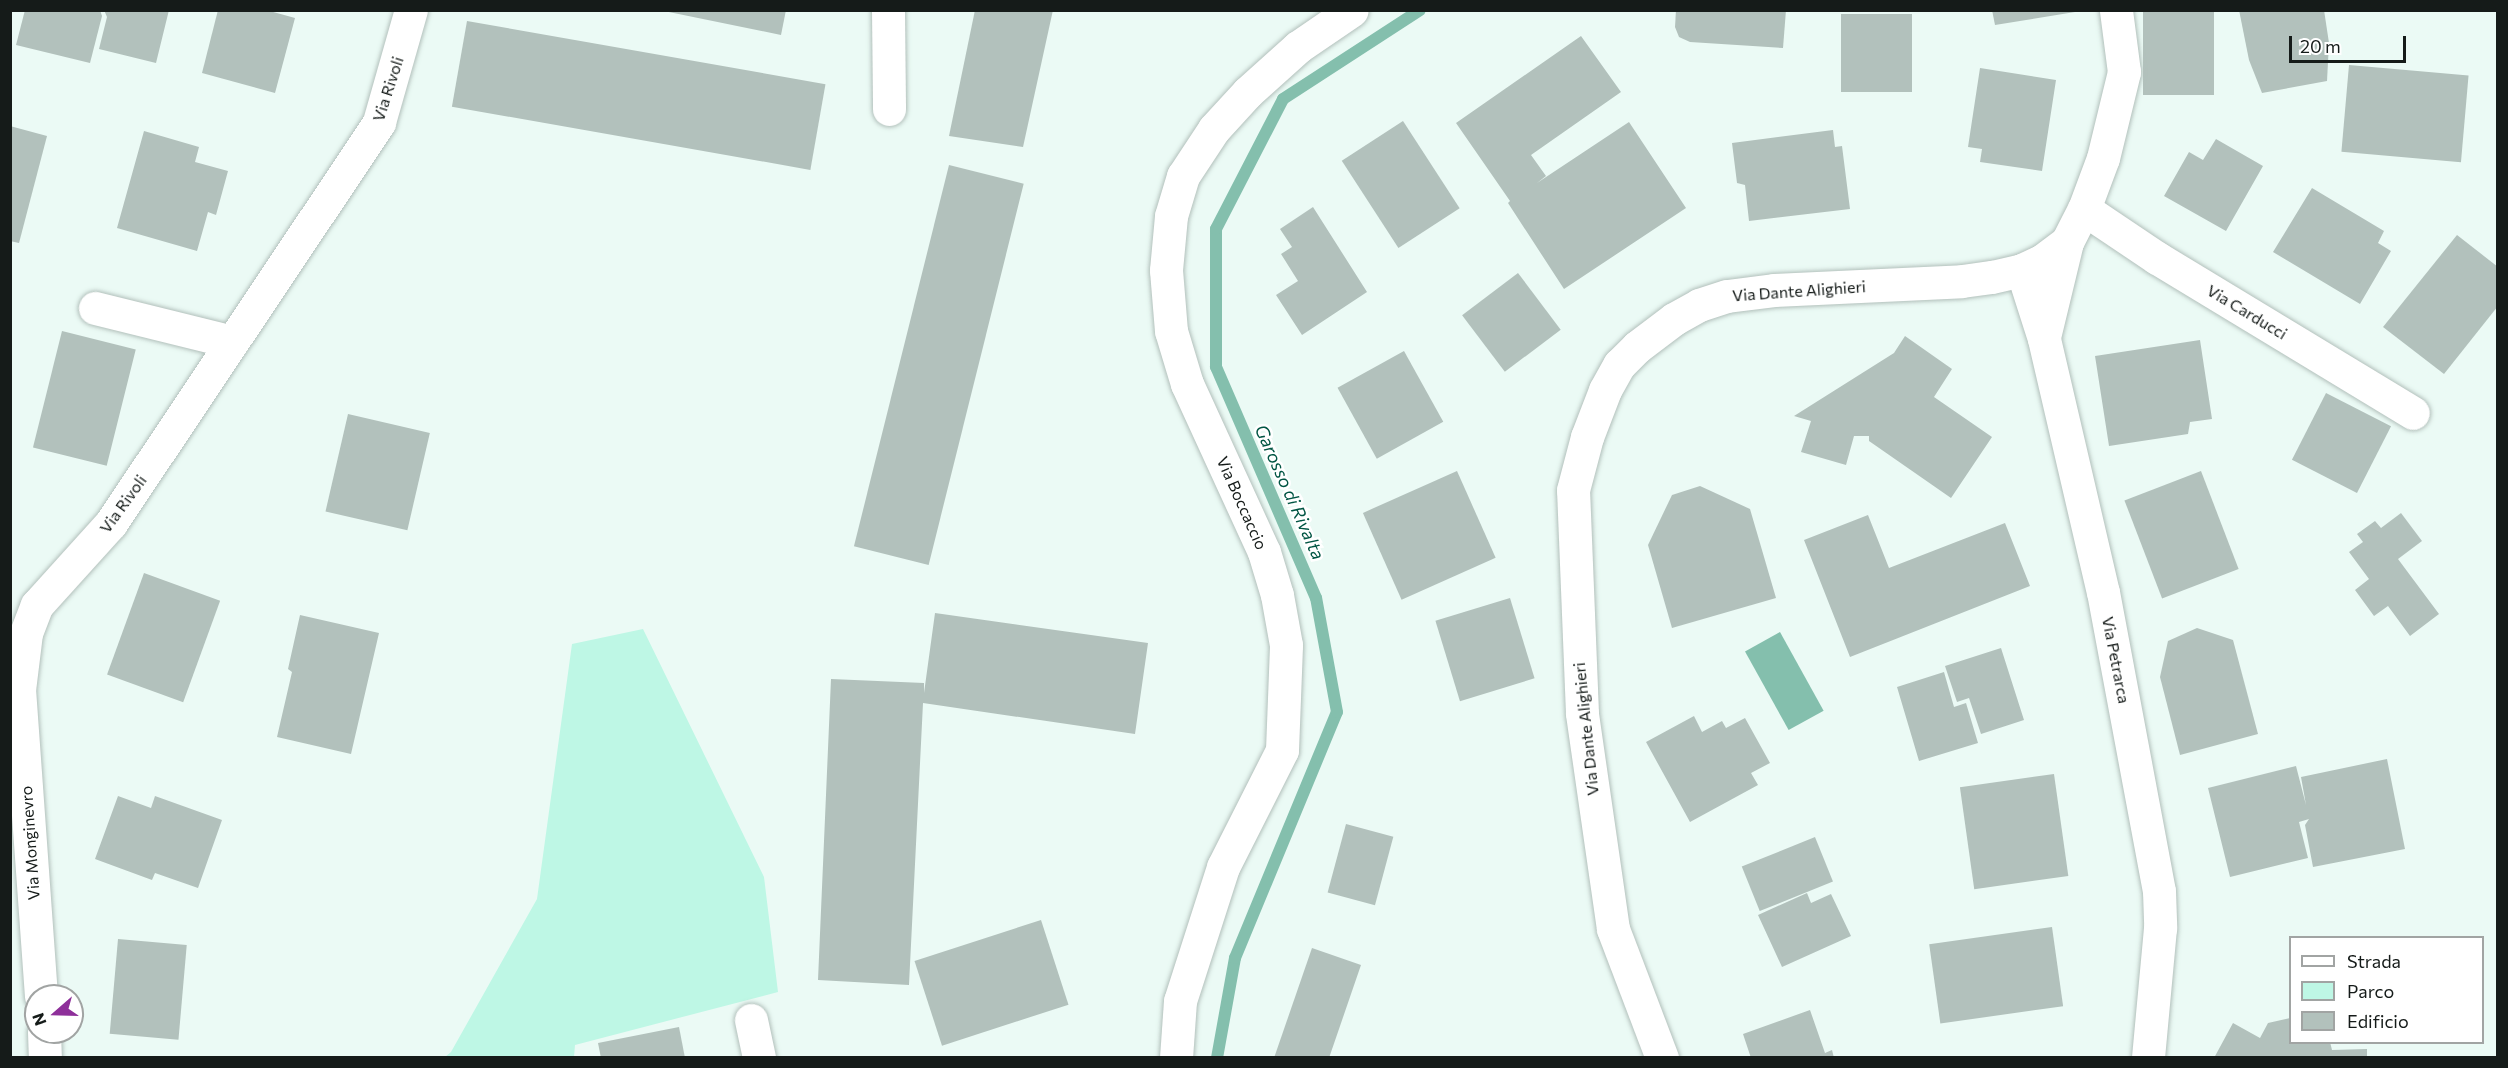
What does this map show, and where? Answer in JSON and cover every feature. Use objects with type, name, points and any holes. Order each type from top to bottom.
[{"type":"street","name":"Via Rivoli","points":[[16,656],[37,605],[111,523],[379,122],[411,10]]},
{"type":"street","points":[[888,10],[889,109]]},
{"type":"street","name":"Via Boccaccio","points":[[1176,1058],[1180,1001],[1223,867],[1282,750],[1286,645],[1277,595],[1264,552],[1187,384],[1171,331],[1166,270],[1171,216],[1183,176],[1214,129],[1248,92],[1298,48],[1352,10]]},
{"type":"street","name":"Via Dante Alighieri","points":[[1662,1058],[1613,929],[1581,713],[1573,490],[1587,437],[1605,390],[1625,359],[1674,319],[1699,305],[1727,296],[1774,290],[1962,281],[2022,270],[2043,260],[2067,242],[2084,208],[2103,158],[2124,72],[2116,10]]},
{"type":"street","name":"Via Carducci","points":[[2084,208],[2157,258],[2413,412]]},
{"type":"street","points":[[2044,339],[2067,242]]},
{"type":"street","name":"Via Petrarca","points":[[2022,270],[2044,339],[2103,592],[2159,891],[2160,928],[2148,1058]]},
{"type":"street","points":[[95,308],[232,342]]},
{"type":"street","name":"Via Monginevro","points":[[16,656],[40,984]]},
{"type":"street","points":[[750,1020],[759,1058]]},
{"type":"green space","points":[[643,629],[764,877],[778,992],[575,1045],[574,1057],[445,1057],[451,1052],[537,899],[572,644]]},
{"type":"shaded area","points":[[1780,632],[1824,711],[1789,730],[1745,651]]},
{"type":"building","points":[[25,10],[100,10],[102,16],[90,63],[16,45]]},
{"type":"building","points":[[104,10],[169,10],[156,63],[99,49],[107,17]]},
{"type":"building","points":[[218,10],[266,10],[295,18],[275,93],[202,73]]},
{"type":"building","points":[[659,10],[786,10],[781,35]]},
{"type":"building","points":[[975,10],[1053,10],[1023,147],[949,136]]},
{"type":"building","points":[[1676,10],[1786,10],[1783,48],[1690,42],[1679,37],[1675,27]]},
{"type":"building","points":[[1992,10],[2075,10],[2075,12],[1995,25]]},
{"type":"building","points":[[2143,10],[2214,10],[2214,95],[2143,95]]},
{"type":"building","points":[[2239,10],[2324,10],[2329,43],[2327,81],[2262,93],[2249,60]]},
{"type":"building","points":[[1841,14],[1912,14],[1912,92],[1841,92]]},
{"type":"building","points":[[467,21],[825,84],[810,170],[452,107]]},
{"type":"building","points":[[1581,36],[1621,92],[1531,155],[1546,176],[1537,183],[1629,122],[1686,208],[1564,289],[1508,203],[1510,201],[1456,123]]},
{"type":"building","points":[[2349,65],[2469,75],[2461,162],[2341,152]]},
{"type":"building","points":[[1980,68],[2056,80],[2042,171],[1980,162],[1982,149],[1968,147]]},
{"type":"building","points":[[1403,121],[1460,208],[1398,248],[1342,161]]},
{"type":"building","points":[[10,126],[47,136],[19,243],[10,241]]},
{"type":"building","points":[[1833,130],[1835,147],[1842,146],[1850,209],[1749,221],[1745,185],[1737,183],[1732,143]]},
{"type":"building","points":[[144,131],[199,147],[195,162],[228,171],[216,215],[208,212],[197,251],[117,228]]},
{"type":"building","points":[[2216,139],[2263,166],[2226,231],[2164,196],[2189,152],[2203,160]]},
{"type":"building","points":[[949,165],[1024,184],[929,565],[854,546]]},
{"type":"building","points":[[2312,188],[2384,231],[2378,243],[2391,251],[2360,304],[2273,252]]},
{"type":"building","points":[[1313,207],[1367,292],[1302,335],[1276,295],[1298,281],[1281,254],[1292,247],[1280,229]]},
{"type":"building","points":[[2457,235],[2498,267],[2498,306],[2444,374],[2383,327]]},
{"type":"building","points":[[1518,273],[1561,330],[1505,372],[1462,315]]},
{"type":"building","points":[[62,331],[136,349],[107,466],[33,447]]},
{"type":"building","points":[[1905,336],[1952,369],[1934,397],[1992,437],[1951,498],[1869,441],[1869,436],[1854,436],[1846,465],[1801,452],[1811,421],[1794,416],[1894,353]]},
{"type":"building","points":[[2200,340],[2212,419],[2190,422],[2188,434],[2109,446],[2095,356]]},
{"type":"building","points":[[1404,351],[1443,422],[1377,459],[1338,388]]},
{"type":"building","points":[[2326,393],[2391,426],[2357,493],[2292,460]]},
{"type":"building","points":[[348,414],[430,433],[407,530],[326,511]]},
{"type":"building","points":[[1457,471],[1496,558],[1402,600],[1363,513]]},
{"type":"building","points":[[2201,471],[2239,569],[2162,598],[2124,500]]},
{"type":"building","points":[[1700,486],[1750,509],[1776,598],[1672,628],[1648,545],[1672,495]]},
{"type":"building","points":[[2401,513],[2422,541],[2398,559],[2439,614],[2410,636],[2388,606],[2374,616],[2355,590],[2369,579],[2349,552],[2363,542],[2357,534],[2375,521],[2381,528]]},
{"type":"building","points":[[1868,515],[1889,568],[2005,523],[2030,586],[1850,657],[1804,540]]},
{"type":"building","points":[[144,573],[220,601],[183,702],[107,674]]},
{"type":"building","points":[[1510,598],[1535,678],[1460,701],[1435,621]]},
{"type":"building","points":[[935,613],[1148,643],[1135,734],[923,703],[909,985],[818,980],[831,679],[924,683],[924,693]]},
{"type":"building","points":[[300,615],[379,633],[351,754],[277,737],[292,672],[288,669]]},
{"type":"building","points":[[2197,628],[2233,640],[2258,734],[2180,755],[2160,677],[2168,641]]},
{"type":"building","points":[[2001,648],[2024,720],[1981,734],[1969,698],[1957,702],[1945,666]]},
{"type":"building","points":[[1944,672],[1954,707],[1966,703],[1978,743],[1919,761],[1897,687]]},
{"type":"building","points":[[1694,716],[1702,732],[1722,721],[1726,728],[1745,718],[1770,763],[1751,773],[1758,785],[1690,822],[1646,742]]},
{"type":"building","points":[[2387,759],[2405,849],[2313,867],[2305,825],[2309,819],[2299,822],[2308,858],[2230,877],[2208,788],[2296,766],[2306,805],[2301,777]]},
{"type":"building","points":[[2054,774],[2068,876],[1974,889],[1960,787]]},
{"type":"building","points":[[118,796],[151,808],[155,796],[222,820],[198,888],[155,873],[152,880],[95,859]]},
{"type":"building","points":[[1346,824],[1393,837],[1375,905],[1328,893]]},
{"type":"building","points":[[1815,837],[1833,882],[1760,911],[1742,867]]},
{"type":"building","points":[[1807,893],[1811,903],[1831,894],[1851,936],[1782,967],[1758,915]]},
{"type":"building","points":[[1041,920],[1069,1005],[942,1046],[915,961]]},
{"type":"building","points":[[2052,927],[2063,1006],[1940,1023],[1929,944]]},
{"type":"building","points":[[118,939],[187,945],[178,1040],[110,1034]]},
{"type":"building","points":[[1312,948],[1361,965],[1329,1058],[1274,1058]]},
{"type":"building","points":[[1810,1010],[1825,1053],[1832,1050],[1834,1058],[1751,1058],[1743,1034]]},
{"type":"building","points":[[2289,1018],[2289,1044],[2330,1044],[2332,1050],[2367,1049],[2367,1058],[2214,1058],[2233,1023],[2260,1038],[2268,1023]]},
{"type":"building","points":[[679,1027],[685,1058],[601,1058],[598,1043]]},
{"type":"waterway","name":"Garosso di Rivalta","points":[[1217,1058],[1235,958],[1337,712],[1316,598],[1216,367],[1216,229],[1283,99],[1420,10]]}]
